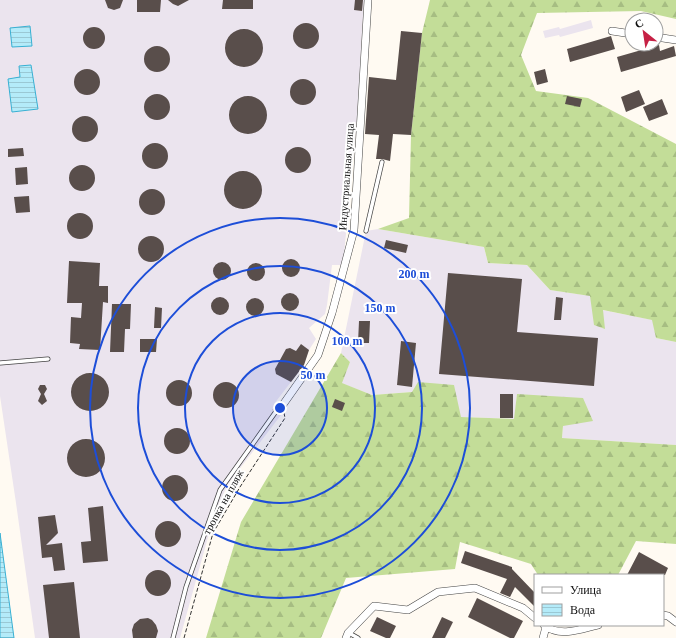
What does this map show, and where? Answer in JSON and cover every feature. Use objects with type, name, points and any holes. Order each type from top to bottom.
[{"type":"street","name":"Индустриальная улица","points":[[280,408],[318,355],[332,313],[354,230],[368,0]]},
{"type":"street","points":[[612,31],[624,33]]},
{"type":"street","points":[[664,38],[676,40]]},
{"type":"street","points":[[347,636],[374,606],[408,610],[438,592],[475,588],[523,608],[534,617]]},
{"type":"street","points":[[664,615],[668,616],[676,622]]},
{"type":"street","points":[[543,638],[545,626],[564,632],[593,626]]},
{"type":"lane","points":[[366,231],[382,162]]},
{"type":"lane","points":[[0,363],[48,359]]},
{"type":"lane","points":[[173,638],[186,587],[220,490],[280,408]]},
{"type":"lane","points":[[347,636],[358,638]]},
{"type":"path","name":"тропка на пляж","points":[[184,638],[213,533],[240,487],[285,418],[280,408]]},
{"type":"shaded area","points":[[0,0],[364,0],[357,116],[343,265],[332,265],[325,314],[309,328],[316,339],[309,350],[304,365],[274,404],[281,415],[228,484],[215,512],[180,638],[35,638],[0,396]]},
{"type":"shaded area","points":[[591,20],[593,28],[560,37],[559,35],[545,38],[543,31],[559,27],[560,29]]},
{"type":"shaded area","points":[[378,229],[484,247],[488,263],[527,265],[550,290],[591,296],[602,310],[653,320],[656,338],[676,342],[676,445],[562,438],[563,426],[517,394],[515,419],[461,417],[412,392],[372,395],[341,383],[350,362],[341,353],[366,231]]},
{"type":"green space","points":[[430,0],[676,0],[676,19],[664,16],[664,12],[641,11],[537,13],[521,55],[536,91],[588,98],[676,144],[676,342],[656,338],[652,320],[603,310],[605,329],[594,325],[590,296],[550,290],[527,265],[488,263],[484,247],[378,229],[409,218],[411,135],[422,33]]},
{"type":"green space","points":[[341,353],[350,362],[342,383],[372,395],[412,392],[418,382],[454,385],[461,417],[514,419],[517,394],[583,398],[593,421],[563,426],[562,438],[676,445],[676,544],[636,541],[619,574],[537,574],[531,564],[460,542],[455,569],[346,578],[321,638],[206,638],[241,522]]},
{"type":"water","points":[[30,26],[32,46],[12,47],[10,28]]},
{"type":"water","points":[[31,65],[38,109],[12,112],[8,79],[20,77],[19,66]]},
{"type":"water","points":[[0,533],[14,638],[0,638]]},
{"type":"building","points":[[105,0],[123,0],[120,8],[114,10],[108,8]]},
{"type":"building","points":[[137,0],[161,0],[160,12],[137,12]]},
{"type":"building","points":[[168,0],[189,0],[178,6]]},
{"type":"building","points":[[223,0],[253,0],[253,9],[222,9]]},
{"type":"building","points":[[355,0],[363,0],[362,11],[354,10]]},
{"type":"building","points":[[306,23],[315,27],[319,36],[315,45],[306,49],[297,45],[293,36],[297,27]]},
{"type":"building","points":[[90,27],[98,27],[105,34],[105,42],[98,49],[90,49],[83,42],[83,34]]},
{"type":"building","points":[[244,29],[257,35],[263,48],[257,61],[244,67],[231,61],[225,48],[231,35]]},
{"type":"building","points":[[401,31],[422,33],[411,135],[393,134],[390,161],[376,159],[379,135],[365,134],[369,77],[396,80]]},
{"type":"building","points":[[611,36],[615,49],[570,62],[567,49]]},
{"type":"building","points":[[157,46],[166,50],[170,59],[166,68],[157,72],[148,68],[144,59],[148,50]]},
{"type":"building","points":[[674,46],[676,56],[621,72],[617,57],[634,52],[664,52],[664,50]]},
{"type":"building","points":[[87,69],[96,73],[100,82],[96,91],[87,95],[78,91],[74,82],[78,73]]},
{"type":"building","points":[[545,69],[548,82],[537,85],[534,72]]},
{"type":"building","points":[[303,79],[312,83],[316,92],[312,101],[303,105],[294,101],[290,92],[294,83]]},
{"type":"building","points":[[639,90],[645,104],[626,112],[621,97]]},
{"type":"building","points":[[157,94],[166,98],[170,107],[166,116],[157,120],[148,116],[144,107],[148,98]]},
{"type":"building","points":[[248,96],[258,99],[264,105],[267,115],[264,125],[258,131],[248,134],[238,131],[232,125],[229,115],[232,105],[238,99]]},
{"type":"building","points":[[567,96],[582,99],[580,107],[565,104]]},
{"type":"building","points":[[662,99],[668,114],[649,121],[643,107]]},
{"type":"building","points":[[85,116],[94,120],[98,129],[94,138],[85,142],[76,138],[72,129],[76,120]]},
{"type":"building","points":[[155,143],[164,147],[168,156],[164,165],[155,169],[146,165],[142,156],[146,147]]},
{"type":"building","points":[[298,147],[307,151],[311,160],[307,169],[298,173],[289,169],[285,160],[289,151]]},
{"type":"building","points":[[23,148],[24,156],[8,157],[8,149]]},
{"type":"building","points":[[82,165],[91,169],[95,178],[91,187],[82,191],[73,187],[69,178],[73,169]]},
{"type":"building","points":[[27,167],[28,184],[16,185],[15,168]]},
{"type":"building","points":[[243,171],[253,174],[259,180],[262,190],[259,200],[253,206],[243,209],[233,206],[227,200],[224,190],[227,180],[233,174]]},
{"type":"building","points":[[152,189],[161,193],[165,202],[161,211],[152,215],[143,211],[139,202],[143,193]]},
{"type":"building","points":[[29,196],[30,212],[16,213],[14,197]]},
{"type":"building","points":[[80,213],[89,217],[93,226],[89,235],[80,239],[71,235],[67,226],[71,217]]},
{"type":"building","points":[[151,236],[160,240],[164,249],[160,258],[151,262],[142,258],[138,249],[142,240]]},
{"type":"building","points":[[386,240],[408,245],[406,253],[384,248]]},
{"type":"building","points":[[287,259],[295,259],[300,264],[298,275],[295,277],[287,277],[282,272],[282,264]]},
{"type":"building","points":[[69,261],[100,263],[99,286],[108,286],[108,303],[103,302],[100,350],[79,349],[80,344],[70,343],[71,317],[81,318],[82,303],[67,303]]},
{"type":"building","points":[[218,262],[226,262],[231,267],[229,278],[226,280],[218,280],[213,275],[213,267]]},
{"type":"building","points":[[252,263],[260,263],[265,268],[263,279],[260,281],[252,281],[247,276],[247,268]]},
{"type":"building","points":[[448,273],[522,279],[517,332],[598,338],[594,386],[439,374]]},
{"type":"building","points":[[286,293],[294,293],[299,298],[297,309],[294,311],[286,311],[281,306],[281,298]]},
{"type":"building","points":[[216,297],[224,297],[229,302],[227,313],[224,315],[216,315],[211,310],[211,302]]},
{"type":"building","points":[[556,297],[563,298],[561,320],[554,320]]},
{"type":"building","points":[[251,298],[259,298],[264,303],[262,314],[259,316],[251,316],[246,311],[246,303]]},
{"type":"building","points":[[112,304],[131,304],[130,329],[125,329],[124,352],[110,352]]},
{"type":"building","points":[[155,307],[162,308],[161,328],[154,328]]},
{"type":"building","points":[[359,321],[370,321],[369,343],[358,343]]},
{"type":"building","points":[[140,339],[157,339],[156,352],[140,352]]},
{"type":"building","points":[[401,341],[416,343],[412,387],[397,385]]},
{"type":"building","points":[[301,344],[309,350],[304,365],[291,382],[276,374],[275,369],[286,349],[290,348],[296,351]]},
{"type":"building","points":[[86,373],[94,373],[104,378],[108,385],[108,399],[104,406],[94,411],[86,411],[76,406],[74,403],[71,396],[71,388],[76,378],[79,376]]},
{"type":"building","points":[[179,380],[188,384],[192,393],[188,402],[179,406],[170,402],[166,393],[170,384]]},
{"type":"building","points":[[226,382],[235,386],[239,395],[235,404],[226,408],[217,404],[213,395],[217,386]]},
{"type":"building","points":[[40,385],[45,385],[47,389],[44,394],[47,401],[42,405],[38,401],[41,394],[38,389]]},
{"type":"building","points":[[500,394],[513,394],[513,418],[500,418]]},
{"type":"building","points":[[335,399],[345,403],[342,411],[332,407]]},
{"type":"building","points":[[177,428],[186,432],[190,441],[186,450],[177,454],[168,450],[164,441],[168,432]]},
{"type":"building","points":[[82,439],[90,439],[100,444],[104,451],[104,465],[100,472],[90,477],[82,477],[72,472],[70,469],[67,462],[67,454],[72,444],[75,442]]},
{"type":"building","points":[[175,475],[184,479],[188,488],[184,497],[175,501],[166,497],[162,488],[166,479]]},
{"type":"building","points":[[103,506],[108,561],[83,563],[81,542],[91,541],[88,508]]},
{"type":"building","points":[[55,515],[58,533],[46,545],[62,543],[65,570],[54,571],[52,557],[42,558],[38,517]]},
{"type":"building","points":[[168,521],[177,525],[181,534],[177,543],[168,547],[159,543],[155,534],[159,525]]},
{"type":"building","points":[[465,551],[512,567],[512,569],[534,592],[534,606],[515,587],[510,597],[500,593],[507,579],[461,563]]},
{"type":"building","points":[[639,552],[668,568],[665,575],[628,574]]},
{"type":"building","points":[[158,570],[167,574],[171,583],[167,592],[158,596],[149,592],[145,583],[149,574]]},
{"type":"building","points":[[74,582],[80,638],[49,638],[43,585]]},
{"type":"building","points":[[477,598],[523,621],[514,638],[510,638],[468,617]]},
{"type":"building","points":[[377,617],[396,626],[390,638],[386,638],[370,631]]},
{"type":"building","points":[[442,617],[453,622],[445,638],[432,638]]},
{"type":"building","points":[[148,618],[156,625],[158,631],[156,638],[133,638],[132,630],[134,624],[140,619]]}]
